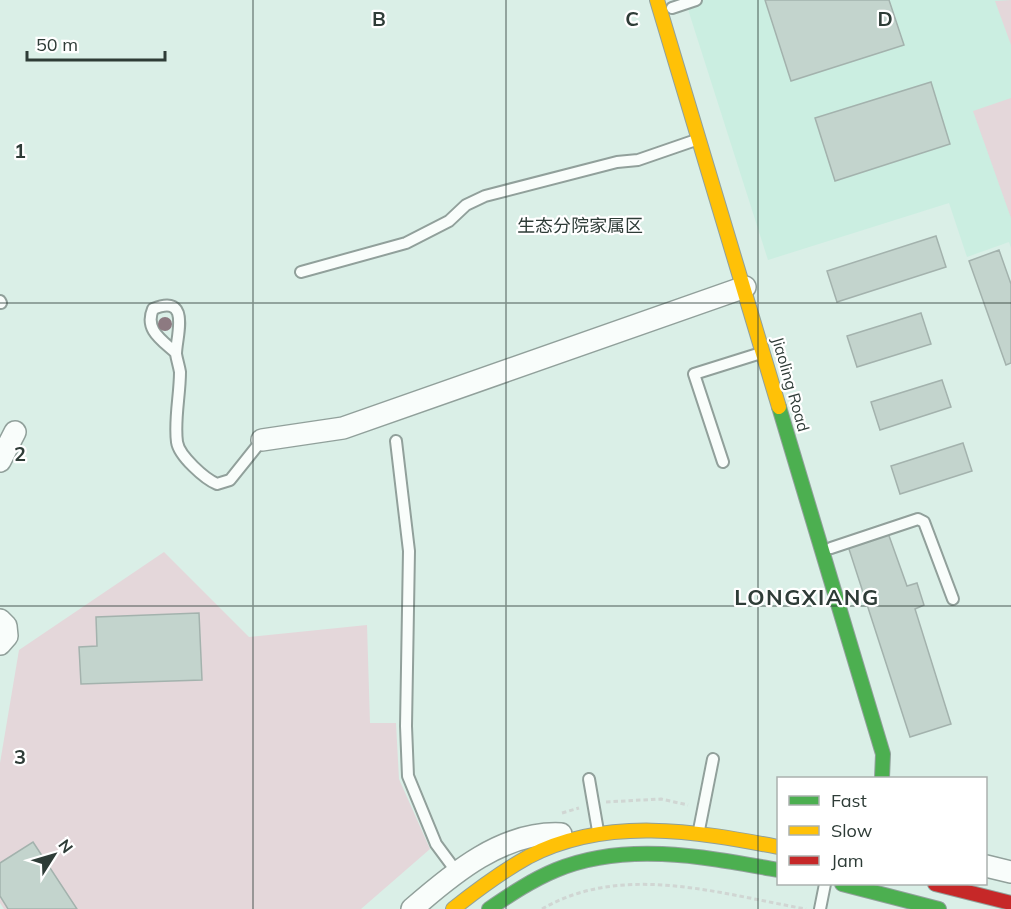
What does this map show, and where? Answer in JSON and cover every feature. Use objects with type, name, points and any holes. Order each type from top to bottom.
[{"type":"street","name":"Jiaoling Road","points":[[657,0],[745,287],[883,754],[882,777]]},
{"type":"street","name":"Jiaoling Road","points":[[671,4],[896,770]]},
{"type":"street","points":[[262,440],[342,428],[501,370],[745,287]]},
{"type":"street","points":[[0,461],[15,432]]},
{"type":"street","points":[[0,620],[6,626],[7,636],[0,644]]},
{"type":"street","points":[[412,909],[456,871],[513,842],[532,837],[552,834],[594,835],[655,830],[698,831],[777,847]]},
{"type":"street","points":[[453,909],[485,882],[519,860],[551,845],[594,835]]},
{"type":"street","points":[[754,841],[777,838]]},
{"type":"street","points":[[489,909],[518,887],[544,873],[575,862],[602,858],[656,853],[690,854],[777,870]]},
{"type":"street","points":[[987,866],[1011,872]]},
{"type":"street","points":[[846,885],[939,909]]},
{"type":"street","points":[[939,885],[1011,902]]},
{"type":"street","points":[[984,885],[1011,902]]},
{"type":"lane","points":[[671,4],[696,0]]},
{"type":"lane","points":[[301,272],[406,243],[449,221],[466,205],[485,196],[617,162],[638,160],[699,139]]},
{"type":"lane","points":[[723,462],[694,374],[764,352]]},
{"type":"lane","points":[[176,353],[180,370],[177,444],[203,478],[217,484],[230,480],[262,440]]},
{"type":"lane","points":[[396,441],[410,551],[406,726],[408,776],[436,844],[456,871]]},
{"type":"lane","points":[[831,548],[918,519],[924,522],[953,599]]},
{"type":"lane","points":[[698,831],[713,759]]},
{"type":"lane","points":[[589,779],[594,835]]},
{"type":"lane","points":[[820,909],[825,885]]},
{"type":"path","points":[[542,909],[560,898],[588,889],[654,883],[808,909]]},
{"type":"shaded area","points":[[685,0],[1011,0],[1011,248],[1009,242],[967,257],[949,203],[768,260]]},
{"type":"shaded area","points":[[1011,0],[1011,45],[995,1]]},
{"type":"shaded area","points":[[1011,98],[1011,218],[973,111]]},
{"type":"shaded area","points":[[164,552],[249,637],[367,625],[370,723],[396,723],[399,779],[430,849],[361,909],[4,909],[0,903],[0,763],[19,650]]},
{"type":"building","points":[[765,0],[889,0],[904,45],[791,81]]},
{"type":"building","points":[[931,82],[950,144],[835,181],[815,118]]},
{"type":"building","points":[[936,236],[946,267],[837,302],[827,271]]},
{"type":"building","points":[[999,250],[1011,284],[1011,363],[1006,365],[969,261]]},
{"type":"building","points":[[921,313],[931,344],[857,367],[847,336]]},
{"type":"building","points":[[942,380],[951,407],[880,430],[871,402]]},
{"type":"building","points":[[963,443],[972,471],[900,494],[891,466]]},
{"type":"building","points":[[888,533],[907,586],[917,583],[924,605],[915,609],[951,724],[910,737],[848,546]]},
{"type":"building","points":[[199,613],[202,680],[81,684],[79,647],[97,646],[96,617]]},
{"type":"building","points":[[33,842],[77,909],[8,909],[0,896],[0,863]]},
{"type":"traffic: fast","points":[[779,407],[883,754],[882,777]]},
{"type":"traffic: fast","points":[[489,909],[530,883],[556,870],[583,861],[610,856],[666,854],[723,860],[777,870]]},
{"type":"traffic: fast","points":[[846,885],[939,909]]},
{"type":"traffic: slow","points":[[657,0],[779,407]]},
{"type":"traffic: slow","points":[[453,909],[528,857],[558,844],[588,836],[620,832],[683,832],[777,847]]},
{"type":"traffic: jam","points":[[939,885],[1011,903]]},
{"type":"district","name":"生态分院家属区","points":[[580,225]]},
{"type":"district","name":"LONGXIANG","points":[[807,597]]}]
